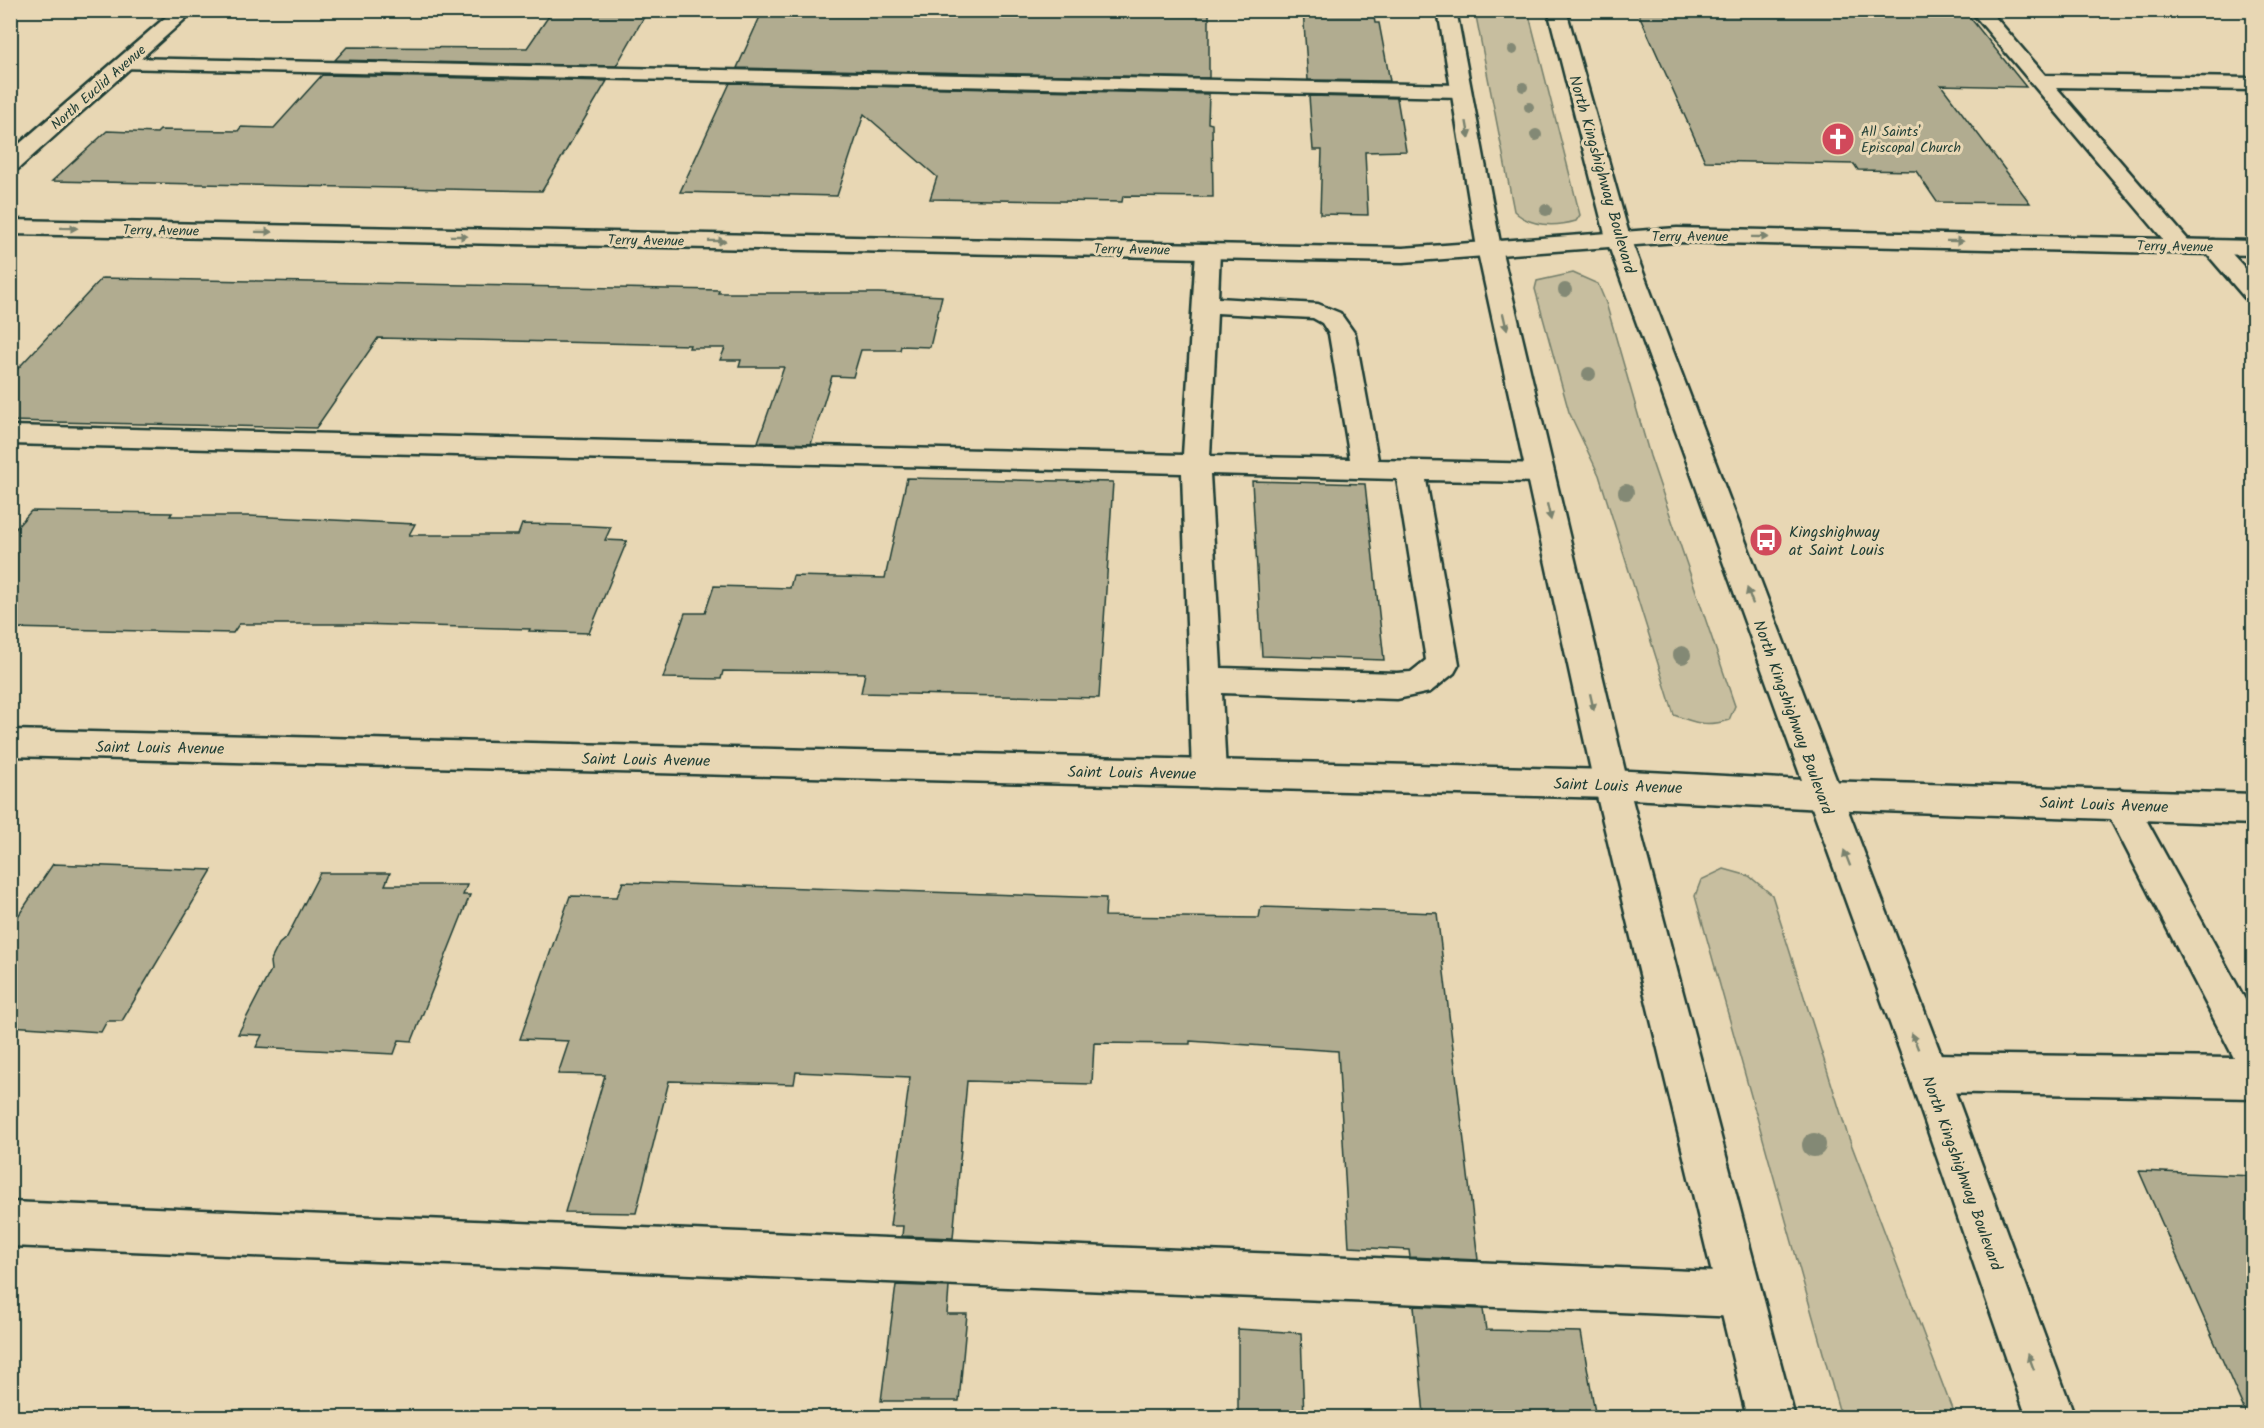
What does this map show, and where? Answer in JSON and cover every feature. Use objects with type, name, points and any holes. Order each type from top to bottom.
[{"type":"street","name":"North Euclid Avenue","points":[[10,164],[186,10]]},
{"type":"street","points":[[1447,10],[1489,248],[1611,784],[1771,1418]]},
{"type":"street","name":"North Kingshighway Boulevard","points":[[1557,10],[1617,238],[1928,1073],[2051,1418]]},
{"type":"street","points":[[1979,10],[2181,246]]},
{"type":"street","points":[[125,64],[1461,91]]},
{"type":"street","points":[[2039,81],[2253,84]]},
{"type":"street","name":"Terry Avenue","points":[[10,227],[1403,255],[1677,235],[2253,248]]},
{"type":"street","points":[[2213,247],[2253,293]]},
{"type":"street","points":[[1208,251],[1196,465],[1209,774]]},
{"type":"street","points":[[1205,304],[1318,310],[1331,318],[1342,334],[1366,469]]},
{"type":"street","points":[[10,435],[1540,473]]},
{"type":"street","points":[[1205,680],[1396,686],[1419,683],[1443,664],[1410,470]]},
{"type":"street","name":"Saint Louis Avenue","points":[[10,743],[1611,784],[1823,795],[2253,809]]},
{"type":"street","points":[[2120,804],[2253,1056]]},
{"type":"street","points":[[1928,1073],[2253,1078]]},
{"type":"street","points":[[10,1224],[1740,1295]]},
{"type":"shaded area","points":[[1475,11],[1528,11],[1580,215],[1576,221],[1551,225],[1535,223],[1514,211]]},
{"type":"shaded area","points":[[1573,273],[1598,284],[1606,303],[1650,456],[1735,706],[1729,720],[1701,723],[1674,715],[1599,475],[1569,412],[1535,289],[1537,281]]},
{"type":"shaded area","points":[[1724,869],[1749,876],[1772,895],[1847,1133],[1955,1417],[1841,1417],[1695,896],[1701,880]]},
{"type":"building","points":[[553,10],[648,10],[616,66],[335,60],[347,47],[527,48]]},
{"type":"building","points":[[763,10],[1209,10],[1209,78],[737,68]]},
{"type":"building","points":[[1303,10],[1373,10],[1375,23],[1379,23],[1390,81],[1308,80]]},
{"type":"building","points":[[1637,10],[1964,10],[2026,87],[1941,85],[2030,203],[1937,202],[1916,171],[1858,170],[1854,164],[1705,161]]},
{"type":"building","points":[[322,75],[607,81],[542,191],[52,181],[107,131],[157,133],[160,130],[238,131],[241,127],[274,128]]},
{"type":"building","points":[[730,83],[1209,94],[1208,123],[1212,124],[1213,197],[1123,196],[1122,202],[930,199],[937,177],[864,114],[837,196],[680,192]]},
{"type":"building","points":[[1309,96],[1397,98],[1406,151],[1365,152],[1368,215],[1320,214],[1322,150],[1313,150]]},
{"type":"building","points":[[102,278],[942,296],[930,347],[901,346],[900,350],[861,350],[853,377],[832,376],[811,444],[758,442],[784,367],[739,367],[741,360],[720,360],[725,348],[689,348],[690,345],[378,338],[316,428],[10,421],[10,377]]},
{"type":"building","points":[[907,478],[1113,482],[1099,698],[861,693],[865,673],[723,671],[721,679],[663,678],[685,613],[705,613],[714,586],[790,588],[793,576],[885,578]]},
{"type":"building","points":[[1252,481],[1365,484],[1384,660],[1262,656]]},
{"type":"building","points":[[31,511],[172,513],[170,516],[250,516],[415,524],[409,535],[518,535],[522,524],[572,525],[611,527],[605,540],[627,541],[589,633],[358,624],[239,624],[233,633],[10,628],[10,535]]},
{"type":"building","points":[[53,864],[212,870],[122,1021],[107,1021],[101,1032],[10,1026],[10,928]]},
{"type":"building","points":[[320,873],[390,873],[385,885],[467,885],[463,895],[470,895],[412,1041],[399,1040],[394,1054],[256,1047],[262,1035],[238,1034],[271,970],[270,962],[279,944],[287,937]]},
{"type":"building","points":[[623,882],[1106,898],[1105,916],[1259,918],[1261,907],[1437,913],[1478,1260],[1410,1257],[1409,1250],[1349,1247],[1338,1051],[1190,1041],[1190,1044],[1094,1043],[1092,1084],[967,1081],[953,1238],[902,1236],[903,1226],[890,1226],[910,1077],[796,1072],[794,1084],[669,1081],[636,1213],[565,1212],[605,1075],[558,1074],[569,1041],[520,1039],[570,896],[617,897]]},
{"type":"building","points":[[2139,1171],[2253,1176],[2253,1418],[2248,1418]]},
{"type":"building","points":[[896,1285],[949,1287],[947,1314],[967,1314],[959,1401],[881,1401]]},
{"type":"building","points":[[1414,1306],[1483,1309],[1486,1330],[1581,1332],[1596,1418],[1424,1415]]},
{"type":"building","points":[[1238,1329],[1301,1333],[1304,1418],[1238,1418]]},
{"type":"place","name":"All Saints' Episcopal Church","points":[[1838,139]]},
{"type":"place","name":"Kingshighway at Saint Louis","points":[[1766,540]]}]
